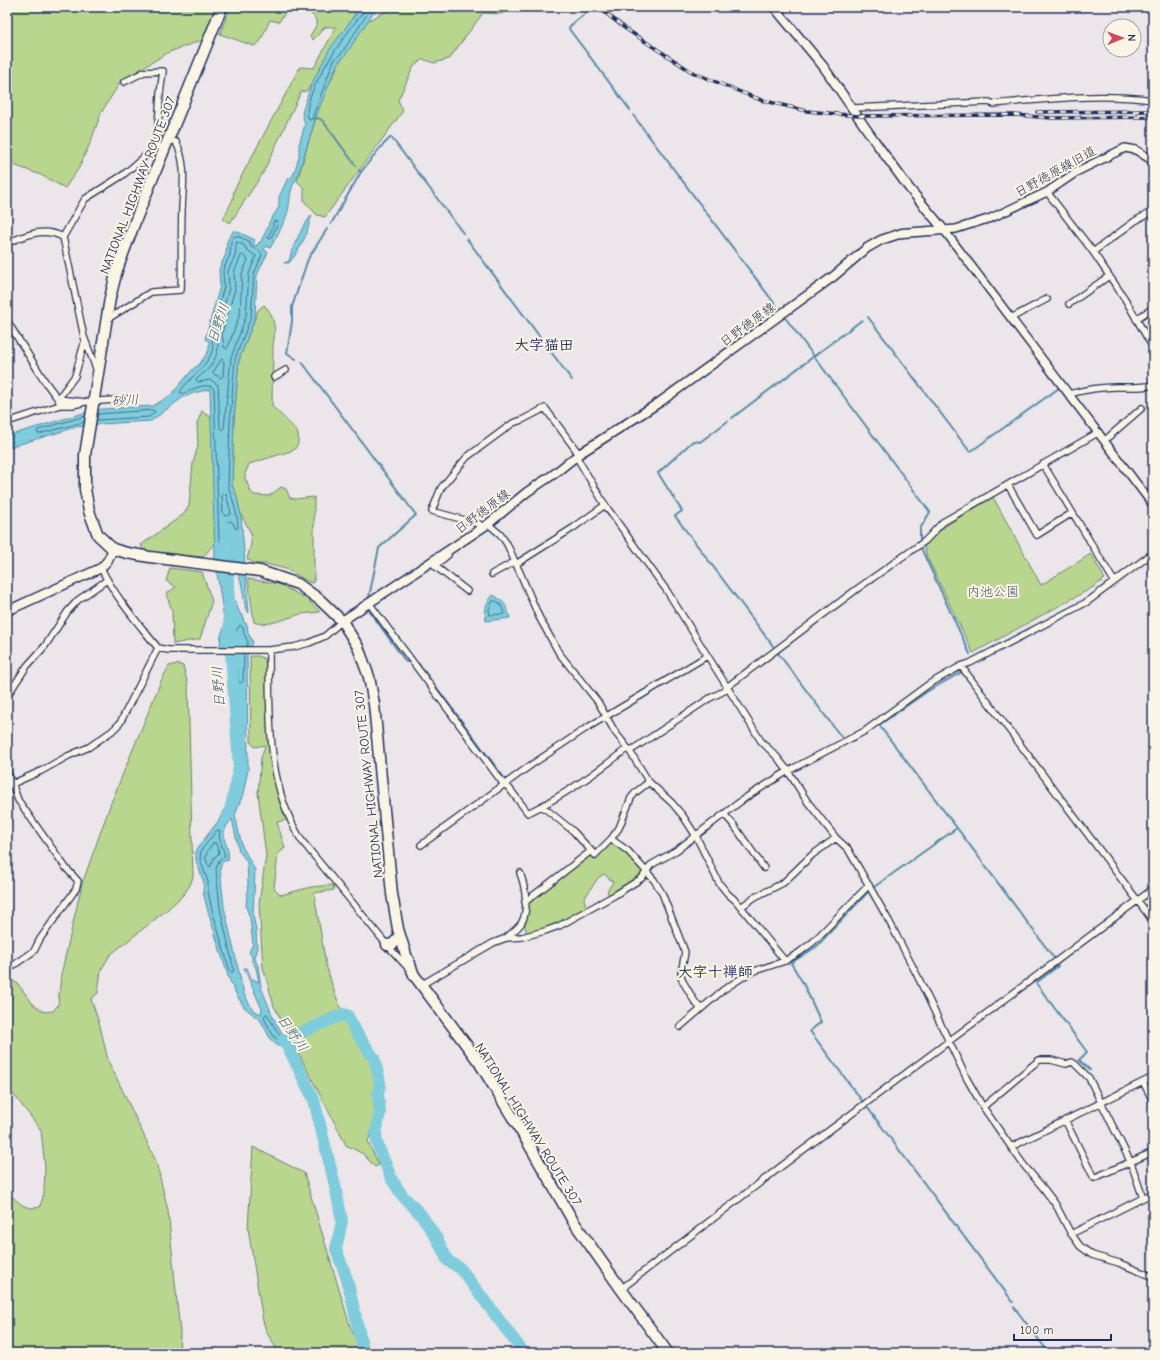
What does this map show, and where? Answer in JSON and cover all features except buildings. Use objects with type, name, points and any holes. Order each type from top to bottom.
[{"type":"highway","name":"NATIONAL HIGHWAY ROUTE 307","points":[[222,7],[163,144],[117,270],[110,298],[90,404],[85,469],[85,489],[98,535],[113,549],[127,553],[260,571],[298,584],[320,600],[342,621],[358,647],[372,690],[392,894],[400,936],[414,975],[479,1062],[528,1141],[574,1221],[668,1353]]},
{"type":"highway","points":[[387,945],[393,944],[400,936]]},
{"type":"main road","points":[[774,7],[823,66],[909,188],[944,230]]},
{"type":"main road","name":"日野徳原線","points":[[342,621],[486,525],[577,455],[660,402],[834,276],[867,248],[881,240],[902,233],[944,230]]},
{"type":"main road","points":[[7,611],[101,568],[108,560],[113,549]]},
{"type":"street","points":[[124,82],[144,72],[163,71],[160,94],[163,144]]},
{"type":"street","points":[[853,108],[989,102],[994,104],[1106,97],[1153,100]]},
{"type":"street","points":[[97,372],[85,340],[63,237],[86,199],[123,175],[163,144],[176,142],[183,164],[184,180],[182,209],[183,258],[181,290],[151,292],[106,320]]},
{"type":"street","name":"日野徳原線旧道","points":[[944,230],[956,229],[991,218],[1047,192],[1078,171],[1125,148],[1136,150],[1153,161]]},
{"type":"street","points":[[1047,192],[1093,252],[1136,318],[1153,348]]},
{"type":"street","points":[[1093,252],[1135,221],[1153,211]]},
{"type":"street","points":[[944,230],[1153,505]]},
{"type":"street","points":[[7,243],[38,232],[54,232],[63,237]]},
{"type":"street","points":[[1069,304],[1109,276]]},
{"type":"street","points":[[1011,318],[1046,299]]},
{"type":"street","points":[[1136,318],[1153,308]]},
{"type":"street","points":[[7,321],[59,402]]},
{"type":"street","points":[[59,402],[75,376],[85,340]]},
{"type":"street","points":[[274,377],[286,370]]},
{"type":"street","points":[[1069,394],[1078,391],[1100,388],[1142,388],[1153,385]]},
{"type":"street","points":[[7,422],[59,402],[90,404],[128,399]]},
{"type":"street","points":[[785,961],[741,907],[719,883],[696,836],[683,816],[672,803],[649,782],[629,750],[606,718],[598,702],[559,653],[539,617],[507,544],[500,534],[486,525],[432,511],[442,488],[467,457],[513,423],[545,408],[577,455],[605,505],[667,591],[761,741],[788,771],[807,801],[836,838],[848,849],[917,974],[949,1042],[983,1107],[1023,1164],[1044,1188],[1056,1205],[1070,1233],[1080,1246],[1092,1255],[1119,1263],[1153,1277]]},
{"type":"street","points":[[1105,440],[1142,408]]},
{"type":"street","points":[[369,603],[502,782],[509,788],[528,813],[585,780],[626,750],[633,749],[710,698],[724,691],[726,687],[856,589],[925,541],[943,522],[1098,432]]},
{"type":"street","points":[[1043,464],[1114,582]]},
{"type":"street","points":[[1008,485],[1036,534],[1072,513]]},
{"type":"street","points":[[492,574],[515,563],[573,528],[605,505]]},
{"type":"street","points":[[446,552],[448,555],[435,566],[467,591]]},
{"type":"street","points":[[420,984],[493,943],[506,938],[522,937],[559,926],[621,892],[642,878],[651,865],[677,850],[745,798],[788,771],[865,731],[930,684],[961,666],[970,663],[1087,602],[1153,553]]},
{"type":"street","points":[[101,568],[107,580],[137,623],[158,648],[168,650],[269,650],[294,647],[309,643],[325,636],[342,621]]},
{"type":"street","points":[[7,696],[27,666],[44,646],[68,611],[78,600],[107,580]]},
{"type":"street","points":[[9,784],[41,771],[68,756],[89,748],[112,731],[120,722],[158,648]]},
{"type":"street","points":[[269,650],[271,729],[275,772],[286,809],[295,830],[302,841],[387,945],[414,975]]},
{"type":"street","points":[[421,845],[585,729],[606,718],[707,656]]},
{"type":"street","points":[[961,666],[1153,921]]},
{"type":"street","points":[[7,770],[9,784],[18,800],[66,868],[78,881],[76,889],[40,939],[34,951],[7,970]]},
{"type":"street","points":[[542,806],[573,832],[595,855],[611,839],[619,828],[631,798],[649,782]]},
{"type":"street","points":[[724,814],[733,824],[764,868]]},
{"type":"street","points":[[741,907],[755,897],[783,883],[812,855],[836,838]]},
{"type":"street","points":[[611,839],[628,850],[654,880],[662,893],[685,952],[681,974],[682,980],[701,1009]]},
{"type":"street","points":[[525,902],[591,851]]},
{"type":"street","points":[[506,938],[522,923],[525,911],[523,880],[520,873]]},
{"type":"street","points":[[680,1027],[723,990],[751,972],[785,961],[800,952],[813,942],[869,885]]},
{"type":"street","points":[[621,1289],[783,1165],[1153,889]]},
{"type":"street","points":[[983,1107],[1039,1060],[1051,1060],[1066,1064],[1072,1062],[1089,1078],[1131,1163],[1143,1198]]},
{"type":"street","points":[[1011,1147],[1153,1077]]},
{"type":"street","points":[[1143,1082],[1153,1101]]},
{"type":"street","points":[[1065,1120],[1094,1178],[1153,1152]]},
{"type":"street","points":[[1070,1233],[1153,1193]]},
{"type":"green space","points":[[7,7],[217,7],[205,39],[169,52],[121,81],[101,113],[79,168],[65,188],[41,175],[11,164],[7,175]]},
{"type":"green space","points":[[230,7],[289,7],[279,22],[270,20],[260,42],[254,46],[220,34]]},
{"type":"green space","points":[[305,7],[359,7],[307,91],[301,92],[263,173],[230,223],[223,219],[233,199],[234,190],[300,67],[314,68],[336,27],[325,27],[313,40],[310,36],[317,24],[315,18]]},
{"type":"green space","points":[[395,7],[515,7],[501,14],[483,13],[449,59],[434,63],[423,59],[414,66],[398,100],[403,111],[325,217],[317,215],[304,201],[304,188],[297,181],[321,101],[342,57],[365,22]]},
{"type":"green space","points":[[264,305],[268,309],[274,324],[272,406],[297,432],[298,439],[294,450],[249,464],[245,478],[251,492],[254,495],[269,496],[281,487],[286,489],[290,498],[295,499],[314,497],[314,583],[309,582],[286,569],[266,564],[256,564],[247,559],[251,544],[251,533],[241,515],[236,494],[232,486],[234,420],[239,360],[258,310]]},
{"type":"green space","points":[[202,411],[215,421],[222,534],[203,557],[144,552],[141,545],[184,514],[189,506],[193,463],[198,446],[197,423]]},
{"type":"green space","name":"内池公園","points":[[993,497],[1041,585],[1091,554],[1105,579],[1090,589],[973,653],[927,557],[924,546],[944,527]]},
{"type":"green space","points":[[170,568],[202,572],[212,601],[200,639],[173,644],[172,610],[166,594],[176,587],[166,581]]},
{"type":"green space","points":[[248,579],[279,584],[307,599],[320,612],[301,614],[265,624],[254,622]]},
{"type":"green space","points":[[250,656],[259,656],[266,660],[275,785],[287,820],[277,822],[285,848],[278,854],[274,888],[281,895],[311,887],[333,885],[334,890],[314,893],[326,965],[335,994],[350,1029],[371,1061],[378,1084],[374,1096],[376,1114],[368,1142],[379,1165],[375,1167],[363,1154],[346,1145],[274,1006],[263,967],[259,904],[266,855],[258,793],[261,758],[265,745],[255,747],[251,743]]},
{"type":"green space","points":[[178,664],[183,666],[188,685],[193,877],[184,894],[168,909],[110,955],[101,970],[98,993],[91,999],[100,1026],[108,1060],[156,1161],[168,1210],[180,1333],[179,1353],[7,1353],[7,1191],[18,1202],[25,1206],[30,1208],[40,1207],[44,1193],[45,1168],[41,1130],[14,1095],[7,1090],[7,977],[18,984],[33,1004],[44,1012],[53,1011],[58,1005],[61,975],[82,884],[111,803],[161,681],[169,666]]},
{"type":"green space","points":[[611,842],[627,852],[644,871],[639,879],[610,898],[607,891],[613,882],[604,874],[598,878],[584,899],[587,909],[558,924],[527,935],[524,922],[528,903],[590,855],[596,857]]},
{"type":"green space","points":[[253,1147],[304,1173],[351,1329],[364,1353],[279,1353],[267,1333],[263,1321],[248,1228]]},
{"type":"water","points":[[361,7],[377,7],[344,57],[338,62],[318,111],[297,178],[291,190],[287,215],[270,248],[266,246],[264,250],[268,252],[257,275],[255,317],[239,360],[234,420],[232,486],[236,494],[241,515],[249,613],[246,610],[241,582],[233,562],[228,521],[226,562],[229,592],[234,598],[240,614],[243,615],[244,623],[247,624],[248,633],[253,642],[247,656],[248,770],[243,794],[235,815],[242,846],[255,870],[253,915],[257,948],[254,957],[258,966],[261,987],[273,1017],[293,1053],[291,1055],[286,1048],[278,1046],[271,1040],[261,1021],[244,1007],[236,994],[228,976],[208,911],[203,892],[204,883],[196,860],[196,850],[219,820],[236,790],[244,757],[233,667],[228,656],[223,653],[220,645],[221,635],[225,626],[215,559],[210,389],[182,398],[151,421],[76,427],[7,448],[7,436],[87,412],[103,409],[153,406],[171,395],[194,368],[199,365],[209,350],[209,341],[205,339],[220,286],[219,269],[226,254],[227,241],[234,230],[255,240],[253,244],[257,246],[259,242],[260,243],[269,225],[268,224],[279,207],[279,197],[287,180],[293,176],[299,157],[299,145],[305,124],[302,113],[311,85],[329,50]],"holes":[[[226,599],[230,600],[233,612],[234,623],[232,631],[228,627]],[[232,819],[239,851],[247,862],[248,883],[246,907],[250,918],[253,944],[249,952],[256,968],[259,982],[251,978],[247,968],[244,968],[262,1009],[261,1014],[253,1010],[244,994],[224,907],[220,869],[222,862],[228,860],[228,849],[224,836],[227,826]]]},
{"type":"water","points":[[311,216],[307,232],[300,248],[289,263],[284,263],[289,261],[293,247],[303,227]]},
{"type":"water","points":[[493,595],[500,599],[504,604],[508,610],[510,618],[486,621],[486,607]]},
{"type":"waterway","points":[[593,7],[570,26],[569,29],[630,110]]},
{"type":"waterway","points":[[633,115],[781,312]]},
{"type":"waterway","points":[[313,119],[318,118],[323,121],[356,166]]},
{"type":"waterway","points":[[361,172],[391,137],[463,233]]},
{"type":"waterway","points":[[331,224],[361,172],[359,170]]},
{"type":"waterway","points":[[296,359],[287,353],[292,322],[292,307],[308,259],[327,229]]},
{"type":"waterway","points":[[467,239],[572,380]]},
{"type":"waterway","points":[[784,316],[930,512],[920,529],[920,541]]},
{"type":"waterway","points":[[868,317],[970,452],[1059,388]]},
{"type":"waterway","points":[[732,418],[862,320]]},
{"type":"waterway","points":[[302,362],[416,515],[379,548],[369,597]]},
{"type":"waterway","points":[[728,421],[700,442],[693,441],[658,473],[682,511],[675,516],[773,646]]},
{"type":"waterway","name":"日野川","points":[[226,527],[230,637],[239,767],[230,810]]},
{"type":"waterway","points":[[921,548],[970,654]]},
{"type":"waterway","points":[[368,609],[406,662],[409,662]]},
{"type":"waterway","points":[[778,653],[842,738]]},
{"type":"waterway","points":[[416,663],[419,664],[505,779]]},
{"type":"waterway","points":[[874,887],[957,828],[879,725],[928,691],[962,672]]},
{"type":"waterway","points":[[957,828],[1054,958]]},
{"type":"waterway","points":[[863,1102],[810,1031],[821,1022],[803,983],[791,963],[816,947],[868,892]]},
{"type":"waterway","points":[[1058,966],[1036,983],[1087,1052],[1079,1060],[1090,1070]]},
{"type":"waterway","points":[[283,1041],[343,1014],[347,1015],[358,1035],[374,1058],[380,1085],[378,1093],[380,1113],[376,1133],[377,1143],[392,1180],[402,1195],[422,1216],[437,1239],[448,1261],[460,1268],[524,1353]]},
{"type":"waterway","name":"日野川","points":[[283,1042],[288,1047],[314,1100],[342,1221],[336,1249],[347,1279],[364,1353]]},
{"type":"waterway","points":[[867,1107],[1013,1302]]},
{"type":"waterway","points":[[1014,1307],[1049,1353]]},
{"type":"railway","points":[[598,7],[626,29],[692,72],[761,100],[807,111],[858,116],[1015,115],[1051,118],[1153,117]]},
{"type":"railway","points":[[1037,112],[1153,111]]},
{"type":"district","name":"大字猫田","points":[[544,345]]},
{"type":"district","name":"大字十禅師","points":[[715,972]]},
{"type":"water label","name":"砂川","points":[[125,400]]}]
